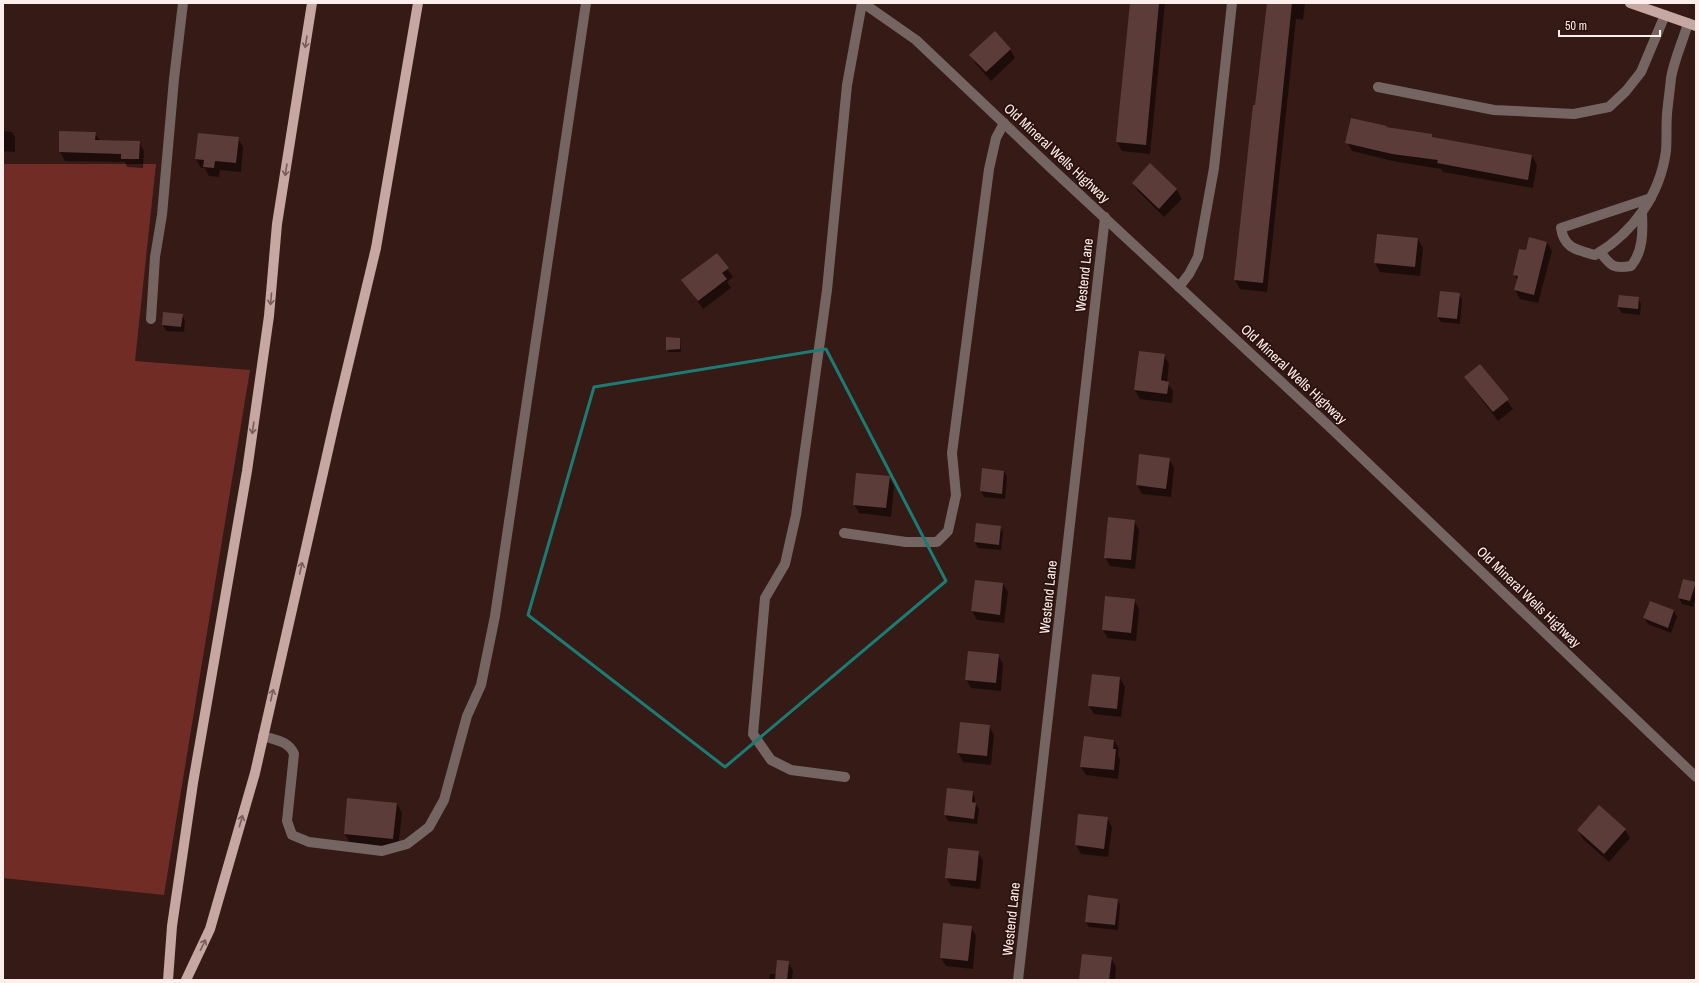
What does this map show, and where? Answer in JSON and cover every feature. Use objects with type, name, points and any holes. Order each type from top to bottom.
[{"type":"main road","points":[[168,980],[172,926],[192,791],[247,471],[269,316],[277,224],[312,3]]},
{"type":"main road","points":[[186,980],[210,929],[255,773],[337,411],[376,248],[400,117],[418,3]]},
{"type":"main road","points":[[1630,3],[1692,24]]},
{"type":"street","points":[[151,319],[155,257],[162,215],[174,79],[183,3]]},
{"type":"street","points":[[263,736],[285,743],[292,748],[294,754],[287,821],[288,829],[292,835],[309,842],[382,851],[407,844],[429,827],[444,800],[467,716],[481,685],[495,616],[586,3]]},
{"type":"street","points":[[845,777],[791,770],[771,760],[752,734],[766,598],[785,564],[796,515],[827,290],[847,85],[863,3]]},
{"type":"street","name":"Old Mineral Wells Highway","points":[[863,3],[916,40],[1338,435],[1696,777]]},
{"type":"street","points":[[1179,287],[1189,274],[1198,257],[1214,168],[1232,3]]},
{"type":"street","points":[[1378,87],[1501,111],[1574,114],[1609,107],[1626,91],[1641,72],[1665,15]]},
{"type":"street","points":[[1651,198],[1561,228],[1563,239],[1573,248],[1595,255],[1613,244],[1642,214],[1651,198],[1656,188],[1666,151],[1667,115],[1672,76],[1692,24]]},
{"type":"street","points":[[844,533],[906,542],[937,542],[948,531],[956,495],[952,453],[989,169],[996,138],[1004,123]]},
{"type":"street","points":[[1600,252],[1608,262],[1617,268],[1630,266],[1638,257],[1643,231],[1642,214]]},
{"type":"street","name":"Westend Lane","points":[[1018,980],[1104,217]]},
{"type":"highlighted area","points":[[826,349],[946,581],[725,767],[528,615],[594,387]]},
{"type":"shaded area","points":[[3,164],[156,164],[135,361],[250,370],[164,895],[3,878]]},
{"type":"building","points":[[1130,3],[1159,3],[1146,145],[1116,142]]},
{"type":"building","points":[[1267,3],[1292,3],[1263,283],[1234,280],[1253,105],[1255,105]]},
{"type":"building","points":[[995,31],[1011,49],[986,72],[969,55]]},
{"type":"building","points":[[1351,118],[1387,126],[1386,127],[1432,134],[1432,137],[1532,155],[1528,180],[1437,163],[1438,160],[1392,154],[1345,143]]},
{"type":"building","points":[[59,131],[96,132],[95,140],[140,141],[139,159],[121,159],[121,154],[59,152]]},
{"type":"building","points":[[198,133],[239,137],[236,163],[215,161],[214,168],[203,167],[204,160],[195,159]]},
{"type":"building","points":[[1150,163],[1177,189],[1159,209],[1132,183]]},
{"type":"building","points":[[1377,234],[1418,238],[1415,267],[1374,263]]},
{"type":"building","points":[[1529,237],[1547,242],[1534,295],[1514,290],[1518,276],[1513,275],[1519,249],[1526,250]]},
{"type":"building","points":[[717,253],[729,268],[722,273],[727,279],[698,301],[681,280]]},
{"type":"building","points":[[1440,291],[1460,293],[1457,319],[1437,317]]},
{"type":"building","points":[[1619,295],[1639,297],[1638,309],[1617,307]]},
{"type":"building","points":[[163,312],[183,314],[181,327],[162,325]]},
{"type":"building","points":[[666,337],[680,338],[680,349],[666,350]]},
{"type":"building","points":[[1139,351],[1165,354],[1161,380],[1169,382],[1167,394],[1134,390]]},
{"type":"building","points":[[1480,364],[1509,399],[1493,412],[1464,377]]},
{"type":"building","points":[[1139,454],[1170,458],[1166,489],[1136,485]]},
{"type":"building","points":[[982,468],[1004,471],[1002,494],[980,491]]},
{"type":"building","points":[[856,473],[890,476],[886,508],[853,505]]},
{"type":"building","points":[[1108,517],[1135,520],[1131,560],[1104,558]]},
{"type":"building","points":[[976,523],[1001,526],[999,545],[974,542]]},
{"type":"building","points":[[1683,579],[1696,582],[1690,601],[1678,598]]},
{"type":"building","points":[[975,580],[1003,583],[1000,615],[971,611]]},
{"type":"building","points":[[1105,596],[1135,599],[1131,633],[1102,630]]},
{"type":"building","points":[[1650,601],[1674,610],[1668,628],[1643,618]]},
{"type":"building","points":[[968,651],[999,654],[996,683],[965,680]]},
{"type":"building","points":[[1092,674],[1120,677],[1117,709],[1088,706]]},
{"type":"building","points":[[960,722],[990,725],[987,756],[957,753]]},
{"type":"building","points":[[1084,736],[1114,740],[1113,749],[1116,749],[1114,770],[1080,767]]},
{"type":"building","points":[[947,788],[973,791],[972,802],[976,803],[974,819],[944,815]]},
{"type":"building","points":[[347,798],[397,803],[393,839],[344,834]]},
{"type":"building","points":[[1599,805],[1626,829],[1604,854],[1577,830]]},
{"type":"building","points":[[1078,814],[1108,817],[1104,849],[1075,845]]},
{"type":"building","points":[[948,848],[979,851],[976,881],[945,878]]},
{"type":"building","points":[[1088,895],[1118,899],[1115,925],[1085,922]]},
{"type":"building","points":[[943,923],[972,926],[968,961],[940,958]]},
{"type":"building","points":[[1082,954],[1112,957],[1109,980],[1079,980]]},
{"type":"building","points":[[777,960],[789,961],[787,980],[775,980]]}]
